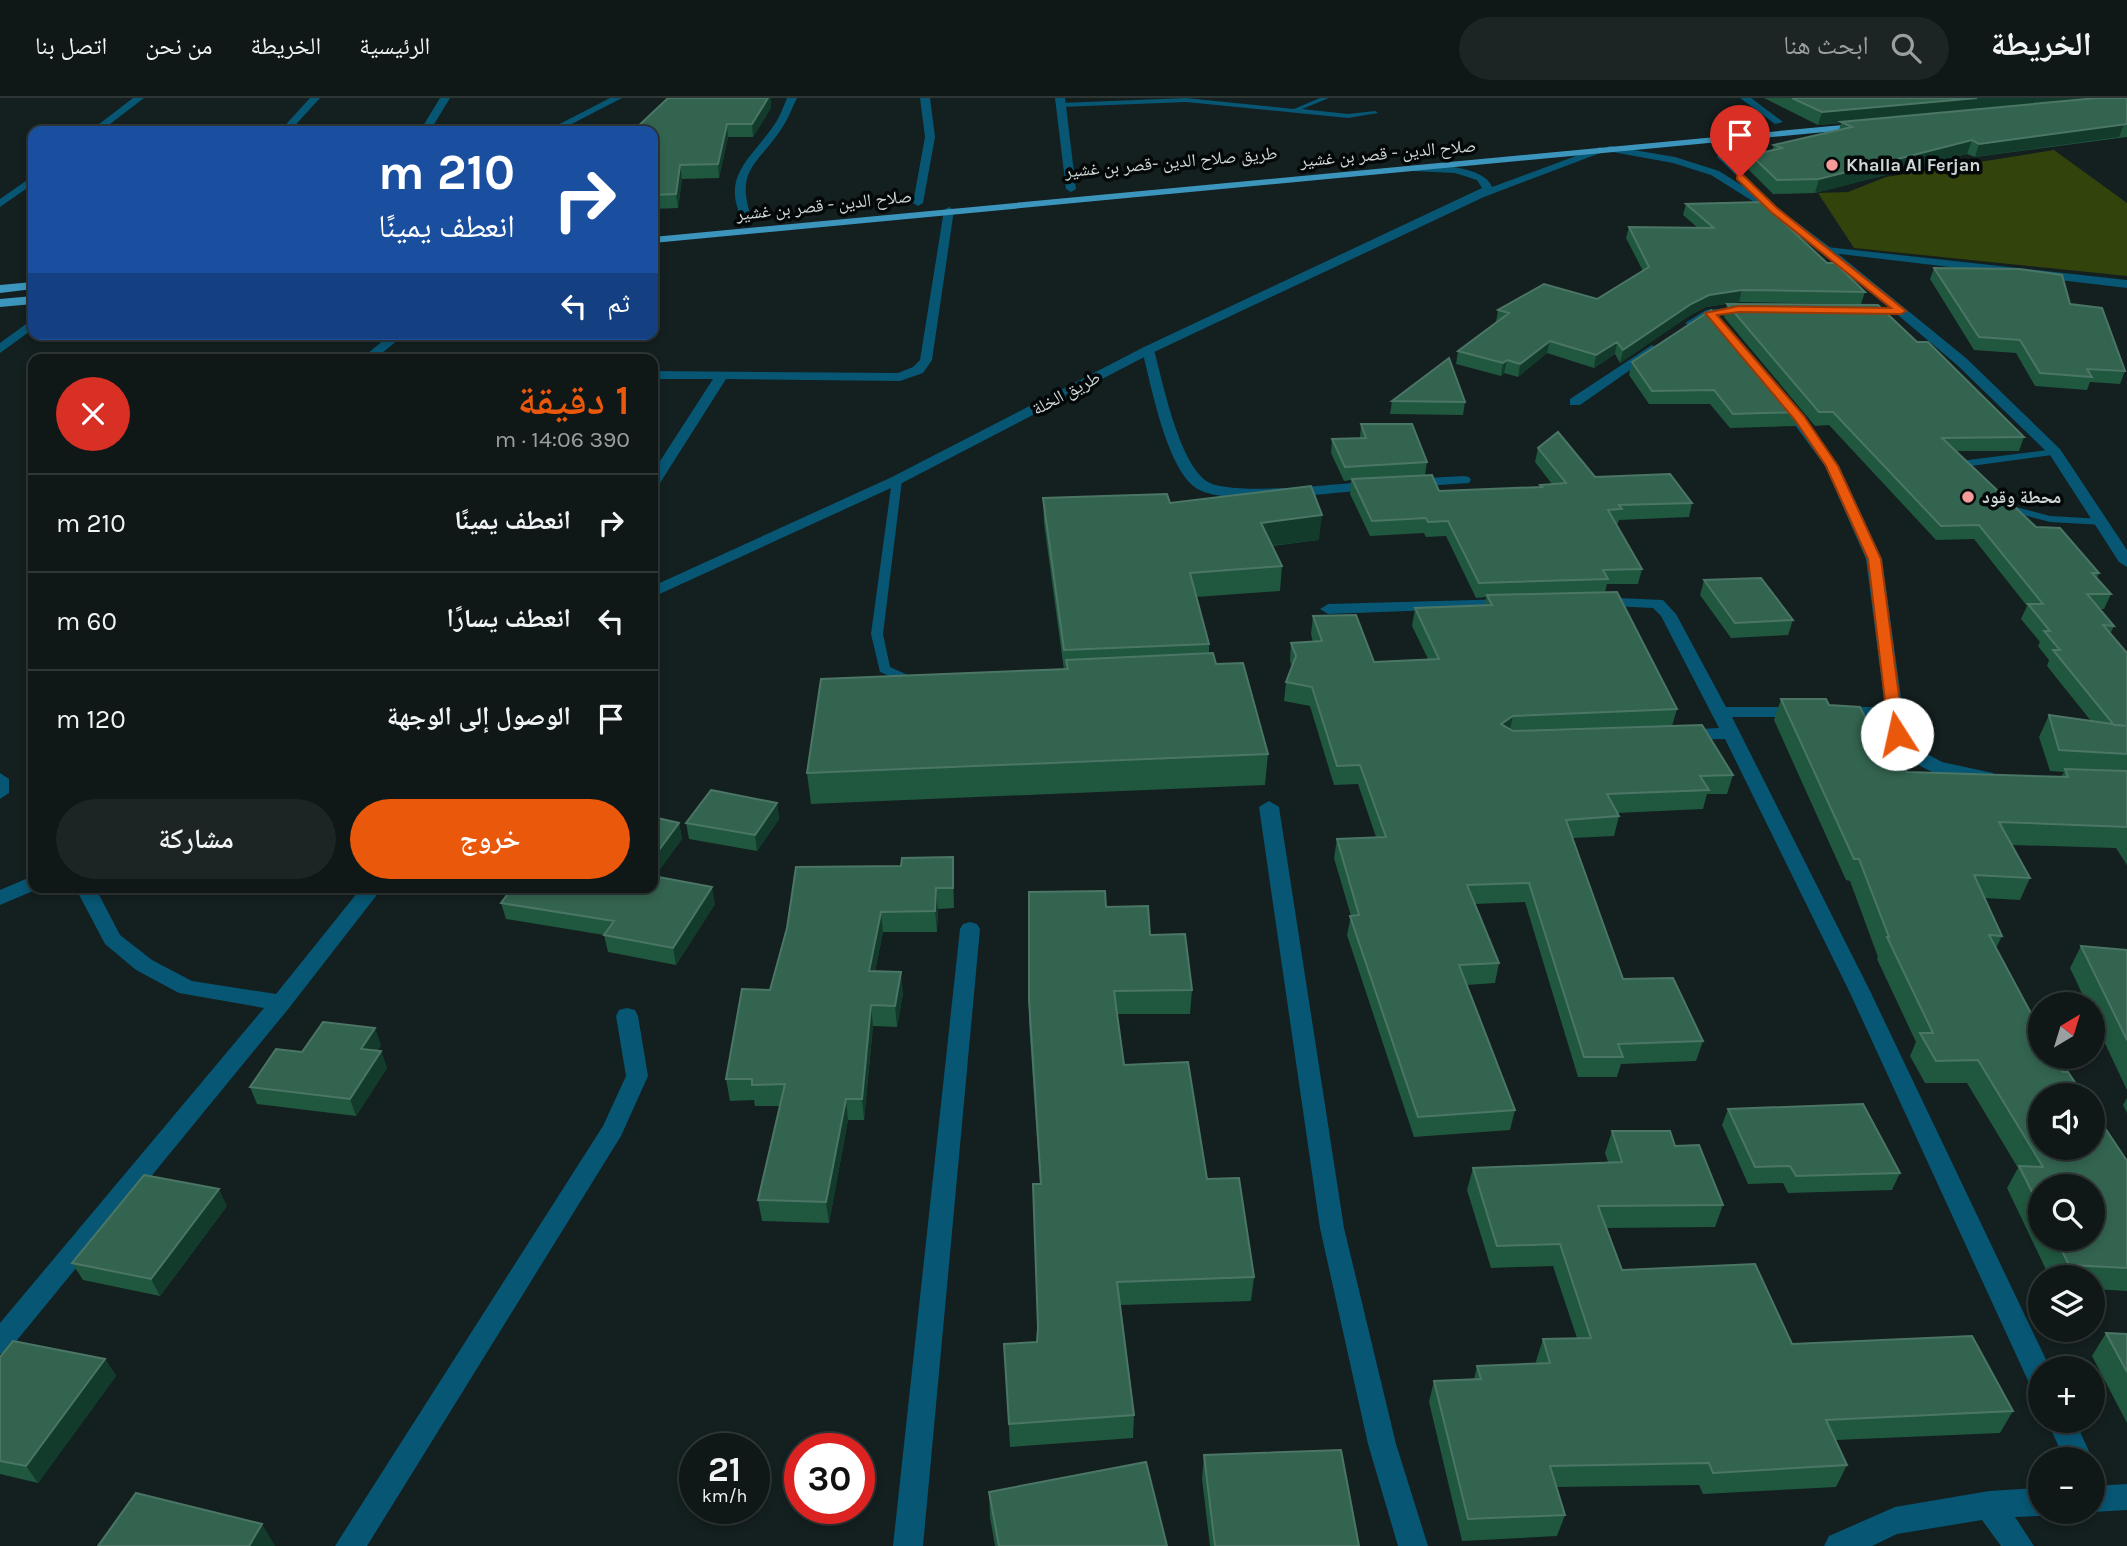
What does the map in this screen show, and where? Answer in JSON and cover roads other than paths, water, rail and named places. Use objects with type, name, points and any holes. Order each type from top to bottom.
[{"type":"highway","name":"طريق صلاح الدين -قصر بن غشير","points":[[969,198],[1834,117]]},
{"type":"highway","name":"صلاح الدين - قصر بن غشير","points":[[658,239],[953,205],[1412,168],[1880,125]]},
{"type":"highway","points":[[905,204],[953,205]]},
{"type":"highway","points":[[734,220],[761,218]]},
{"type":"highway","points":[[658,228],[707,223]]},
{"type":"highway","points":[[0,289],[28,286]]},
{"type":"highway","points":[[0,303],[28,300]]},
{"type":"street","points":[[102,126],[139,98]]},
{"type":"street","points":[[290,126],[315,98]]},
{"type":"street","points":[[428,126],[445,98]]},
{"type":"street","points":[[561,126],[617,98]]},
{"type":"street","points":[[747,219],[738,185],[745,169],[779,126],[792,98]]},
{"type":"street","points":[[918,203],[930,140],[930,115],[925,98]]},
{"type":"street","points":[[1745,98],[1779,122]]},
{"type":"street","points":[[1061,101],[1071,189]]},
{"type":"street","points":[[1743,137],[1726,146],[1722,157],[1725,164],[1774,210],[1827,250],[1961,361],[2055,452],[2127,562]]},
{"type":"street","points":[[1605,150],[1659,156],[1703,168],[1774,210]]},
{"type":"street","name":"طريق الخلة","points":[[658,590],[897,481],[1148,350],[1480,195],[1605,150]]},
{"type":"street","points":[[1412,168],[1470,174],[1486,183],[1487,189],[1480,195]]},
{"type":"street","points":[[0,204],[28,183]]},
{"type":"street","points":[[658,375],[900,377],[918,370],[926,360],[953,205]]},
{"type":"street","points":[[1827,250],[2127,284]]},
{"type":"street","points":[[1683,328],[1715,318],[1766,310]]},
{"type":"street","points":[[1874,311],[1901,311]]},
{"type":"street","points":[[0,349],[28,327]]},
{"type":"street","points":[[373,354],[391,340]]},
{"type":"street","points":[[1574,402],[1662,343]]},
{"type":"street","points":[[1148,350],[1174,441],[1201,484],[1210,490],[1234,494],[1464,480]]},
{"type":"street","points":[[658,475],[723,374]]},
{"type":"street","points":[[1773,387],[1800,418],[1832,466],[1874,559],[1892,712],[1901,742],[1916,756],[1932,765],[1971,776],[2010,778]]},
{"type":"street","points":[[1573,603],[1641,601],[1657,603],[1665,608],[1721,712],[1925,1128],[2030,1356]]},
{"type":"street","points":[[1328,609],[1532,604]]},
{"type":"street","points":[[1721,712],[1892,712]]},
{"type":"street","points":[[1662,736],[1731,733]]},
{"type":"street","points":[[0,779],[0,793]]},
{"type":"street","points":[[1269,807],[1332,1228],[1382,1444],[1413,1546]]},
{"type":"street","points":[[0,898],[28,885]]},
{"type":"street","points":[[88,893],[112,939],[144,965],[187,988],[281,1003]]},
{"type":"street","points":[[0,1342],[281,1003],[368,893]]},
{"type":"street","points":[[908,1546],[970,929]]},
{"type":"street","points":[[350,1546],[613,1130],[637,1076],[627,1016]]},
{"type":"street","points":[[2105,1496],[2127,1497]]},
{"type":"street","points":[[1839,1546],[1895,1521],[1989,1505],[2028,1503]]},
{"type":"street","points":[[1989,1505],[2019,1546]]},
{"type":"lane","points":[[1293,110],[1326,98]]},
{"type":"lane","points":[[1061,101],[1176,100],[1348,116],[1375,113]]},
{"type":"lane","points":[[1980,485],[1961,467],[1968,463],[2055,452]]},
{"type":"lane","points":[[897,481],[877,634],[884,669],[905,680],[925,685]]},
{"type":"lane","points":[[1995,500],[2019,513],[2050,519],[2103,523]]},
{"type":"place","name":"Khalla Al Ferjan","points":[[1832,165]]},
{"type":"place","name":"محطة وقود","points":[[1968,497]]}]
